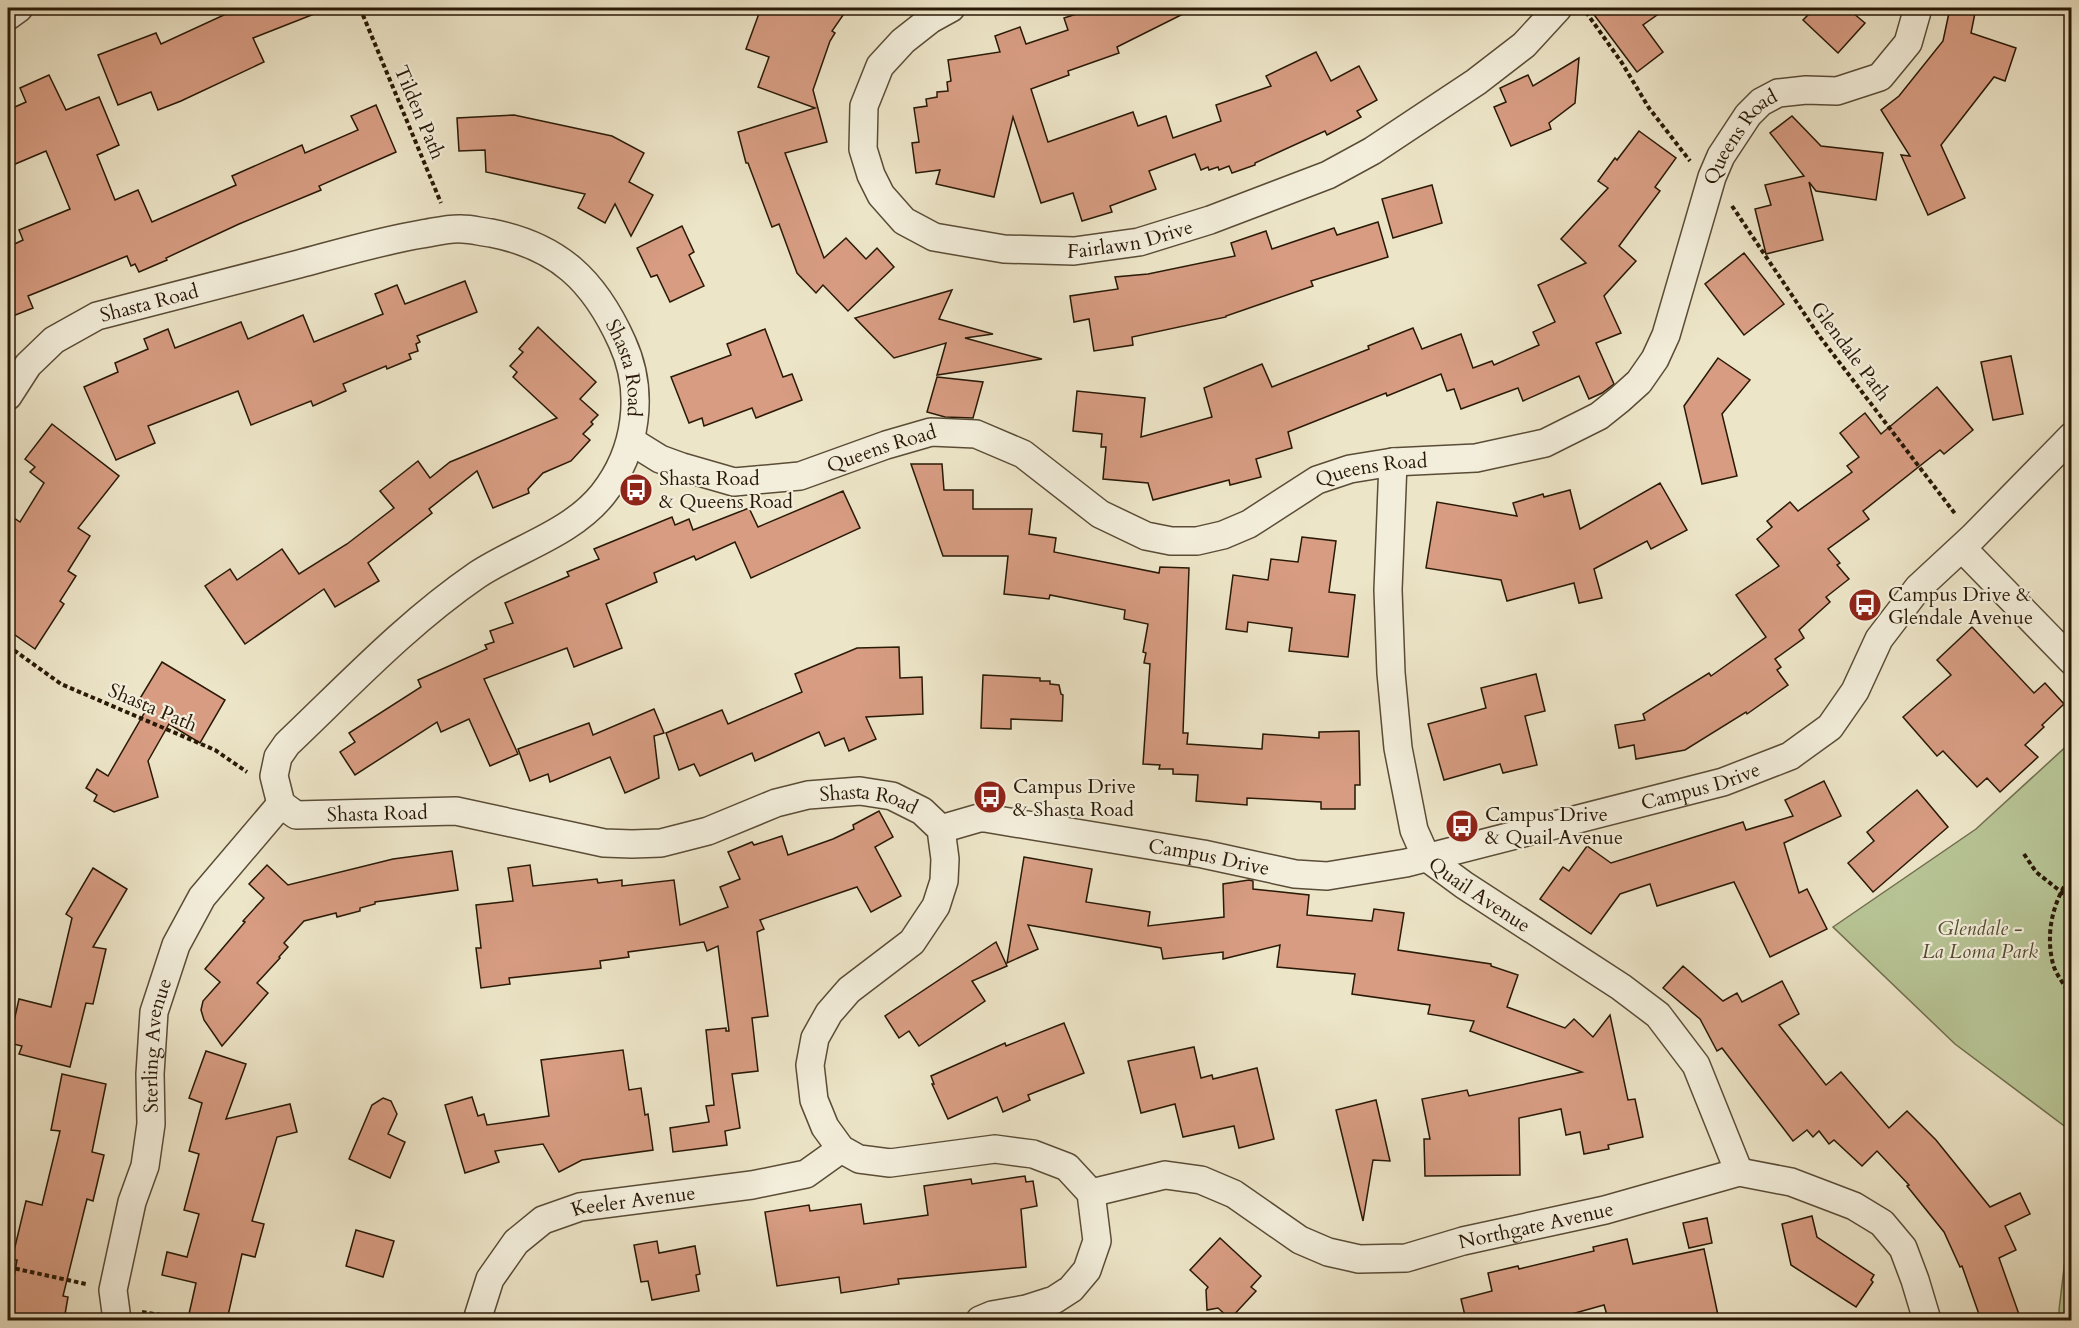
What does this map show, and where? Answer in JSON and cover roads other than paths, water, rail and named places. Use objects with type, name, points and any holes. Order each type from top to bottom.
[{"type":"street","points":[[8,16],[19,8]]},
{"type":"street","name":"Fairlawn Drive","points":[[951,8],[931,19],[903,40],[880,66],[864,106],[863,149],[871,175],[881,195],[904,221],[934,237],[1004,249],[1074,251],[1139,242],[1210,220],[1328,175],[1372,151],[1476,82],[1524,45],[1558,8]]},
{"type":"street","name":"Queens Road","points":[[631,441],[660,459],[734,482],[800,476],[886,445],[931,432],[976,434],[1023,454],[1100,514],[1146,536],[1171,541],[1197,541],[1249,524],[1317,480],[1350,469],[1393,462],[1476,458],[1545,443],[1599,416],[1639,382],[1655,359],[1666,334],[1702,170],[1721,156],[1748,115],[1761,102],[1778,93],[1837,90],[1880,77],[1908,43],[1918,8]]},
{"type":"street","name":"Shasta Road","points":[[8,396],[28,365],[54,340],[97,316],[402,237],[464,228],[513,237],[557,257],[584,280],[610,316],[626,352],[636,400],[631,441],[610,483],[589,508],[556,532],[478,574],[405,632],[287,744],[278,757],[274,776],[281,804],[296,815],[456,811],[604,843],[632,844],[661,843],[708,831],[776,803],[808,795],[860,791],[892,796],[922,811],[941,829],[945,859],[944,881],[936,906],[912,942],[849,990],[829,1013],[815,1038],[810,1065],[814,1100],[825,1127],[841,1149]]},
{"type":"street","name":"Campus Drive","points":[[941,829],[985,818],[1203,854],[1295,873],[1327,876],[1406,863],[1723,782],[1790,756],[1830,727],[1855,691],[1879,639],[1918,588],[1968,542],[2072,436]]},
{"type":"street","name":"Quail Avenue","points":[[1393,462],[1388,590],[1390,673],[1398,748],[1414,830],[1426,857],[1464,885],[1621,987],[1658,1015],[1696,1065],[1739,1172]]},
{"type":"street","points":[[1968,542],[2072,661]]},
{"type":"street","name":"Sterling Avenue","points":[[115,1306],[132,1202],[145,1166],[151,1124],[150,1074],[154,1012],[176,945],[202,897],[281,804]]},
{"type":"street","points":[[841,1149],[859,1159],[890,1163],[995,1149],[1033,1154],[1067,1167],[1091,1193],[1097,1241],[1087,1270],[1071,1289],[1054,1300],[980,1320]]},
{"type":"street","name":"Keeler Avenue","points":[[477,1320],[490,1279],[516,1242],[543,1220],[579,1207],[752,1185],[806,1174],[841,1149]]},
{"type":"street","name":"Northgate Avenue","points":[[1091,1193],[1165,1175],[1201,1180],[1234,1194],[1300,1240],[1359,1260],[1406,1258],[1463,1241],[1605,1210],[1739,1172],[1791,1182],[1854,1206],[1882,1223],[1903,1248],[1927,1320]]},
{"type":"place","name":"Shasta Road & Queens Road","points":[[636,490]]},
{"type":"place","name":"Campus Drive & Glendale Avenue","points":[[1865,605]]},
{"type":"place","name":"Campus Drive & Shasta Road","points":[[990,797]]},
{"type":"place","name":"Campus Drive & Quail Avenue","points":[[1462,826]]},
{"type":"park label","name":"Glendale - La Loma Park","points":[[1980,940]]}]
